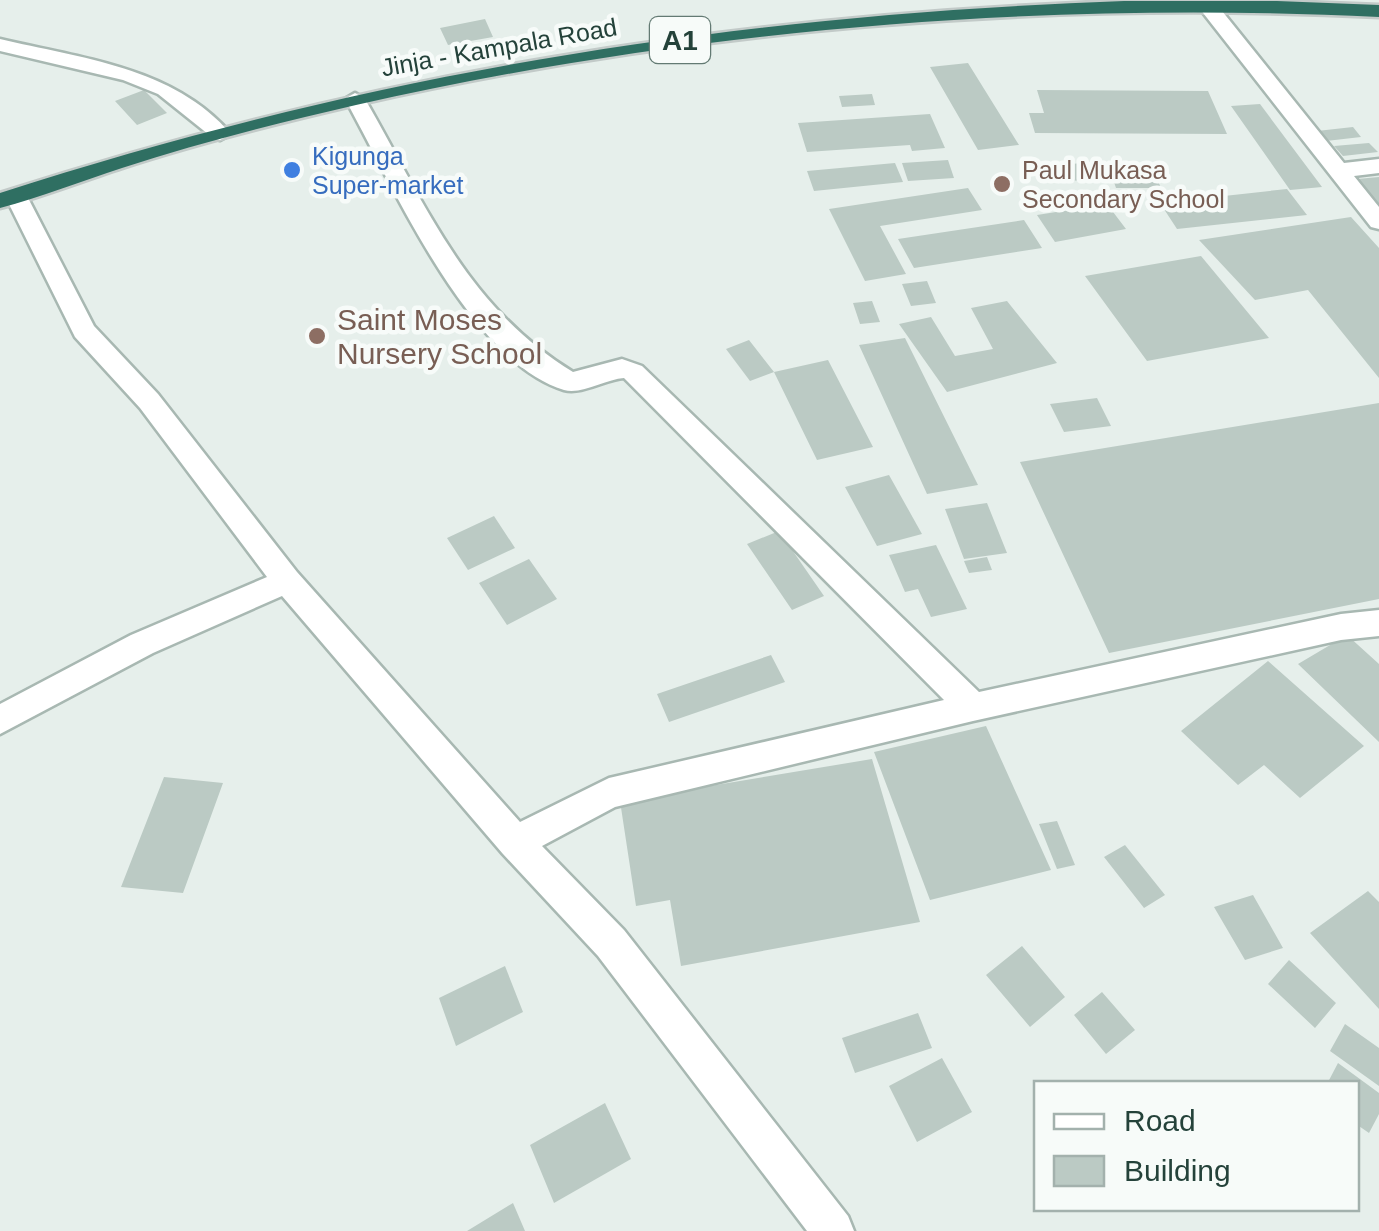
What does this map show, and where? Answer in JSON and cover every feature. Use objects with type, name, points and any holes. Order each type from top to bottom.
[{"type":"highway","name":"Jinja - Kampala Road","points":[[8,199],[220,134],[355,99],[550,61],[699,38],[882,20],[1208,5],[1379,11]]},
{"type":"street","points":[[1208,5],[1379,222]]},
{"type":"street","points":[[0,45],[130,76],[165,90],[220,134]]},
{"type":"street","points":[[355,99],[384,148],[409,205],[447,267],[502,334],[570,382],[622,368],[633,372],[972,706]]},
{"type":"street","points":[[1336,171],[1379,166]]},
{"type":"street","points":[[8,199],[84,331],[149,401],[287,582],[516,842],[611,943],[833,1231]]},
{"type":"street","points":[[0,720],[142,644],[287,582]]},
{"type":"street","points":[[516,842],[610,792],[972,706],[1379,623]]},
{"type":"building","points":[[485,19],[493,37],[448,45],[440,28]]},
{"type":"building","points":[[968,63],[1019,145],[978,150],[930,67]]},
{"type":"building","points":[[144,90],[167,113],[137,125],[115,101]]},
{"type":"building","points":[[1037,90],[1208,91],[1227,134],[1035,133],[1029,113],[1044,113]]},
{"type":"building","points":[[872,94],[875,105],[842,107],[839,96]]},
{"type":"building","points":[[1260,104],[1322,187],[1290,190],[1231,106]]},
{"type":"building","points":[[930,114],[945,148],[912,151],[910,145],[807,152],[798,123]]},
{"type":"building","points":[[1353,127],[1361,137],[1326,141],[1317,131]]},
{"type":"building","points":[[1369,143],[1378,152],[1343,156],[1334,146]]},
{"type":"building","points":[[948,160],[954,178],[908,181],[902,163]]},
{"type":"building","points":[[895,163],[903,182],[814,191],[807,171]]},
{"type":"building","points":[[1084,163],[1092,180],[1063,181],[1056,165]]},
{"type":"building","points":[[1112,176],[1156,176],[1161,188],[1116,188]]},
{"type":"building","points":[[1379,177],[1379,206],[1357,179]]},
{"type":"building","points":[[968,188],[982,210],[880,226],[906,274],[865,281],[829,209]]},
{"type":"building","points":[[1287,189],[1307,215],[1177,229],[1160,203]]},
{"type":"building","points":[[1107,204],[1126,229],[1055,242],[1037,215]]},
{"type":"building","points":[[1351,217],[1379,248],[1379,378],[1308,290],[1255,300],[1199,240]]},
{"type":"building","points":[[1024,220],[1042,248],[914,268],[898,239]]},
{"type":"building","points":[[1201,256],[1269,338],[1147,361],[1085,276]]},
{"type":"building","points":[[927,281],[936,303],[911,306],[902,284]]},
{"type":"building","points":[[872,301],[880,322],[860,324],[853,303]]},
{"type":"building","points":[[1007,301],[1057,363],[947,392],[899,324],[931,317],[955,356],[993,349],[971,308]]},
{"type":"building","points":[[905,338],[978,485],[927,494],[859,345]]},
{"type":"building","points":[[749,340],[774,372],[750,381],[726,349]]},
{"type":"building","points":[[828,360],[873,447],[817,460],[774,372]]},
{"type":"building","points":[[1097,398],[1111,426],[1064,432],[1050,404]]},
{"type":"building","points":[[1379,403],[1379,599],[1109,653],[1020,462]]},
{"type":"building","points":[[889,475],[922,534],[877,546],[845,487]]},
{"type":"building","points":[[987,503],[1007,553],[964,559],[945,509]]},
{"type":"building","points":[[494,516],[515,548],[468,570],[447,538]]},
{"type":"building","points":[[779,531],[824,596],[792,610],[747,544]]},
{"type":"building","points":[[936,545],[967,609],[931,617],[918,589],[905,592],[889,555]]},
{"type":"building","points":[[987,557],[992,570],[969,573],[964,561]]},
{"type":"building","points":[[529,559],[557,599],[507,625],[479,583]]},
{"type":"building","points":[[1347,635],[1379,664],[1379,742],[1298,664]]},
{"type":"building","points":[[771,655],[785,682],[669,722],[657,694]]},
{"type":"building","points":[[1268,661],[1364,746],[1300,798],[1264,765],[1238,785],[1181,731]]},
{"type":"building","points":[[986,726],[1051,870],[930,900],[874,752]]},
{"type":"building","points":[[872,759],[920,922],[681,966],[670,900],[636,906],[620,801]]},
{"type":"building","points":[[164,777],[223,783],[183,893],[121,887]]},
{"type":"building","points":[[1057,821],[1075,865],[1057,869],[1039,824]]},
{"type":"building","points":[[1125,845],[1165,895],[1144,908],[1104,857]]},
{"type":"building","points":[[1368,891],[1379,902],[1379,1009],[1310,933]]},
{"type":"building","points":[[1253,895],[1283,948],[1245,960],[1214,907]]},
{"type":"building","points":[[1022,946],[1065,997],[1030,1027],[986,975]]},
{"type":"building","points":[[1289,960],[1336,1003],[1315,1028],[1268,984]]},
{"type":"building","points":[[505,966],[523,1012],[456,1046],[439,998]]},
{"type":"building","points":[[1102,992],[1135,1030],[1106,1054],[1074,1015]]},
{"type":"building","points":[[918,1013],[932,1048],[855,1073],[842,1038]]},
{"type":"building","points":[[1345,1024],[1379,1048],[1379,1086],[1330,1051]]},
{"type":"building","points":[[942,1058],[972,1112],[917,1142],[889,1086]]},
{"type":"building","points":[[1338,1063],[1379,1093],[1379,1114],[1369,1133],[1359,1126],[1359,1081],[1329,1081]]},
{"type":"building","points":[[605,1103],[631,1159],[554,1203],[530,1145]]},
{"type":"building","points":[[513,1203],[525,1231],[467,1231]]},
{"type":"place","name":"Kigunga Super-market","points":[[292,170]]},
{"type":"place","name":"Paul Mukasa Secondary School","points":[[1002,184]]},
{"type":"place","name":"Saint Moses Nursery School","points":[[317,336]]}]
